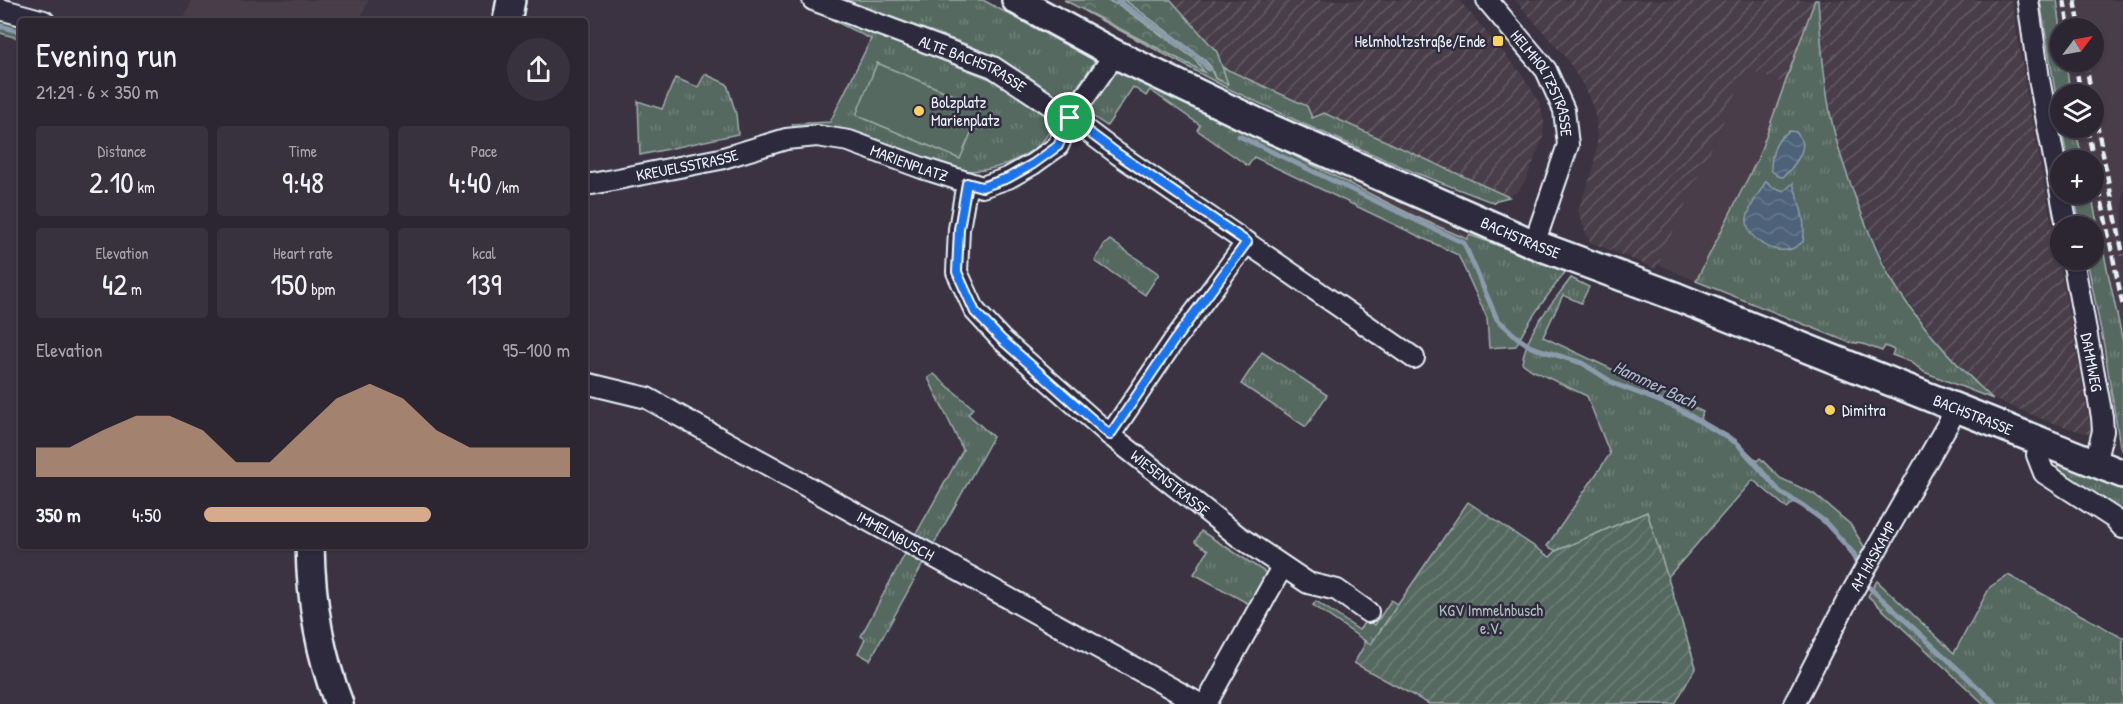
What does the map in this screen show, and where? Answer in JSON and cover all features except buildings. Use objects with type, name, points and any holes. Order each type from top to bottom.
[{"type":"street","points":[[508,18],[511,0]]},
{"type":"street","name":"ALTE BACHSTRASSE","points":[[813,0],[993,67],[1070,118],[1118,154],[1414,358]]},
{"type":"street","name":"BACHSTRASSE","points":[[1016,0],[1115,54],[1263,125],[1534,244],[1677,297],[2123,474]]},
{"type":"street","name":"HELMHOLTZSTRASSE","points":[[1487,0],[1546,70],[1564,110],[1568,146],[1534,244]]},
{"type":"street","points":[[2028,0],[2039,79],[2065,216]]},
{"type":"street","points":[[0,9],[33,18]]},
{"type":"street","name":"MARIENPLATZ","points":[[786,139],[817,136],[849,141],[982,187],[1008,178],[1058,146],[1070,118],[1115,54]]},
{"type":"street","name":"KREUELSSTRASSE","points":[[588,184],[720,159],[786,139]]},
{"type":"street","name":"WIESENSTRASSE","points":[[967,183],[959,229],[957,272],[975,312],[1001,339],[1110,435],[1238,536],[1308,584],[1337,590],[1368,612]]},
{"type":"street","points":[[1110,435],[1173,342],[1247,242]]},
{"type":"street","name":"DAMMWEG","points":[[2075,270],[2102,417],[2103,431],[2096,463]]},
{"type":"street","name":"IMMELNBUSCH","points":[[588,384],[647,399],[1200,704]]},
{"type":"street","name":"AM HASKAMP","points":[[1794,704],[1847,601],[1957,408]]},
{"type":"street","points":[[2039,441],[2037,455],[2044,474],[2115,519],[2123,528]]},
{"type":"street","points":[[310,549],[316,614],[332,684],[339,704]]},
{"type":"street","points":[[1206,704],[1282,567]]},
{"type":"shaded area","points":[[192,0],[369,0],[360,18],[184,18]]},
{"type":"shaded area","points":[[1171,0],[1459,0],[1521,73],[1540,103],[1544,121],[1543,138],[1526,180],[1519,190],[1509,197],[1324,113],[1312,118],[1307,106],[1222,67],[1217,52]]},
{"type":"shaded area","points":[[1515,0],[1815,0],[1785,84],[1747,70],[1656,269],[1590,242],[1578,210],[1593,170],[1597,144],[1596,119],[1589,95],[1567,59]]},
{"type":"shaded area","points":[[1818,0],[2012,0],[2050,216],[2050,270],[2061,270],[2092,435],[2050,422],[1993,399],[1965,374],[1894,283],[1856,201],[1833,128],[1821,45]]},
{"type":"shaded area","points":[[2057,0],[2123,0],[2123,342],[2104,254],[2104,216],[2096,216],[2093,204],[2104,204],[2104,150],[2080,150],[2078,138],[2104,138],[2104,84],[2069,84],[2067,72],[2104,72],[2104,18],[2059,18]]},
{"type":"shaded area","points":[[1747,70],[1785,84],[1758,158],[1696,281],[1658,264]]},
{"type":"shaded area","points":[[1245,131],[1470,235],[1468,239],[1412,215]]},
{"type":"green space","points":[[845,0],[983,0],[1095,61],[1066,104],[1031,78],[971,46]]},
{"type":"green space","points":[[1064,0],[1105,0],[1119,5],[1196,60],[1204,72]]},
{"type":"green space","points":[[1105,0],[1125,0],[1205,59],[1215,78],[1227,84],[1222,67],[1307,106],[1312,118],[1324,113],[1509,197],[1494,203],[1416,173],[1227,88],[1084,11],[1203,71],[1196,60],[1119,5]]},
{"type":"green space","points":[[1125,0],[1171,0],[1217,52],[1228,84],[1215,78],[1211,67],[1204,59]]},
{"type":"green space","points":[[1815,0],[1818,0],[1825,80],[1833,127],[1848,178],[1878,253],[1901,294],[1924,327],[1993,399],[1924,372],[1911,362],[1892,355],[1894,350],[1885,346],[1882,351],[1863,344],[1848,342],[1696,281],[1758,158]],"holes":[[[1766,181],[1772,187],[1784,191],[1747,219]]]},
{"type":"green space","points":[[2040,0],[2057,0],[2059,18],[2050,18],[2050,60]]},
{"type":"green space","points":[[806,7],[990,79],[1032,103],[1053,123],[1050,130],[1040,144],[1019,158],[996,168],[973,171],[951,169],[930,163],[843,130],[826,129],[797,133],[792,124],[830,122],[871,39]]},
{"type":"green space","points":[[0,18],[18,23],[18,38],[0,33]]},
{"type":"green space","name":"Bolzplatz Marienplatz","points":[[877,63],[982,107],[960,159],[856,115]]},
{"type":"green space","points":[[1115,71],[1245,131],[1412,215],[1467,239],[1470,235],[1566,271],[1533,317],[1516,346],[1489,348],[1487,318],[1458,255],[1254,157],[1248,166],[1197,130],[1200,125],[1150,90],[1146,96],[1133,87],[1107,126],[1091,115],[1091,106]]},
{"type":"green space","points":[[2052,72],[2067,72],[2069,84],[2054,84]]},
{"type":"green space","points":[[705,74],[727,84],[736,114],[738,134],[640,155],[638,101],[662,109],[675,78],[698,87]]},
{"type":"green space","points":[[2063,138],[2078,138],[2080,150],[2066,150]]},
{"type":"green space","points":[[2076,204],[2093,204],[2096,216],[2078,216]]},
{"type":"green space","points":[[1110,240],[1159,274],[1145,295],[1095,261],[1104,245]]},
{"type":"green space","points":[[2104,254],[2123,342],[2123,451],[2120,446],[2089,270],[2104,270]]},
{"type":"green space","points":[[1571,278],[1589,287],[1581,303],[1563,295],[1543,337],[1703,412],[1700,420],[1735,439],[1757,461],[1760,458],[1780,478],[1814,494],[1850,524],[1867,551],[1857,569],[1847,548],[1823,522],[1795,501],[1787,508],[1753,480],[1667,578],[1647,512],[1556,551],[1547,546],[1610,454],[1587,396],[1522,363],[1535,328]]},
{"type":"green space","points":[[1262,352],[1327,395],[1306,427],[1241,384]]},
{"type":"green space","points":[[934,374],[973,408],[968,414],[993,437],[934,544],[916,534],[963,450],[928,378]]},
{"type":"green space","points":[[2060,462],[2123,484],[2123,516],[2059,471],[2057,467]]},
{"type":"green space","name":"KGV Immelnbusch e.V.","points":[[1468,502],[1550,557],[1556,551],[1647,512],[1696,667],[1675,704],[1429,704],[1354,663],[1364,646],[1364,641],[1371,644]]},
{"type":"green space","points":[[1201,531],[1265,572],[1266,578],[1249,604],[1194,574],[1208,550],[1195,542]]},
{"type":"green space","points":[[906,552],[924,562],[870,660],[858,653],[865,639],[861,636]]},
{"type":"green space","points":[[2008,575],[2123,638],[2123,704],[1984,704],[1868,596],[1877,581],[1954,653],[1990,587]]},
{"type":"green space","points":[[1391,600],[1398,605],[1371,645],[1313,605],[1316,601],[1359,630],[1366,620],[1375,625]]},
{"type":"water","points":[[1790,131],[1796,132],[1801,139],[1802,150],[1786,174],[1783,177],[1778,176],[1771,170],[1773,152],[1781,138]]},
{"type":"water","points":[[1766,181],[1772,187],[1784,191],[1793,183],[1802,212],[1804,235],[1803,242],[1792,248],[1776,250],[1762,244],[1751,233],[1748,226],[1747,219],[1750,209]]},
{"type":"waterway","name":"Hammer Bach","points":[[1117,0],[1197,56],[1208,69]]},
{"type":"waterway","points":[[0,26],[18,31]]},
{"type":"waterway","name":"Hammer Bach","points":[[1239,136],[1464,243],[1497,319],[1518,338],[1531,347],[1582,363],[1615,384],[1677,408],[1737,443],[1780,492],[1824,521],[1854,554],[1860,567]]},
{"type":"waterway","name":"Hammer Bach","points":[[1865,578],[1870,588],[1996,704]]},
{"type":"railway","points":[[2064,0],[2067,18]]},
{"type":"railway","points":[[2075,0],[2078,18]]},
{"type":"railway","points":[[2077,72],[2079,84]]},
{"type":"railway","points":[[2088,72],[2089,84]]},
{"type":"railway","points":[[2089,138],[2092,150]]},
{"type":"railway","points":[[2100,138],[2123,255]]},
{"type":"railway","points":[[2102,204],[2123,307]]},
{"type":"place","name":"Helmholtzstraße/Ende","points":[[1498,41]]},
{"type":"place","name":"Bolzplatz Marienplatz","points":[[919,111]]},
{"type":"place","name":"Dimitra","points":[[1830,410]]},
{"type":"route","points":[[1070,118],[1118,154],[1247,242],[1173,342],[1110,435],[1001,339],[975,312],[957,272],[959,229],[967,183],[982,187],[1008,178],[1033,164],[1058,146],[1070,118]]}]
